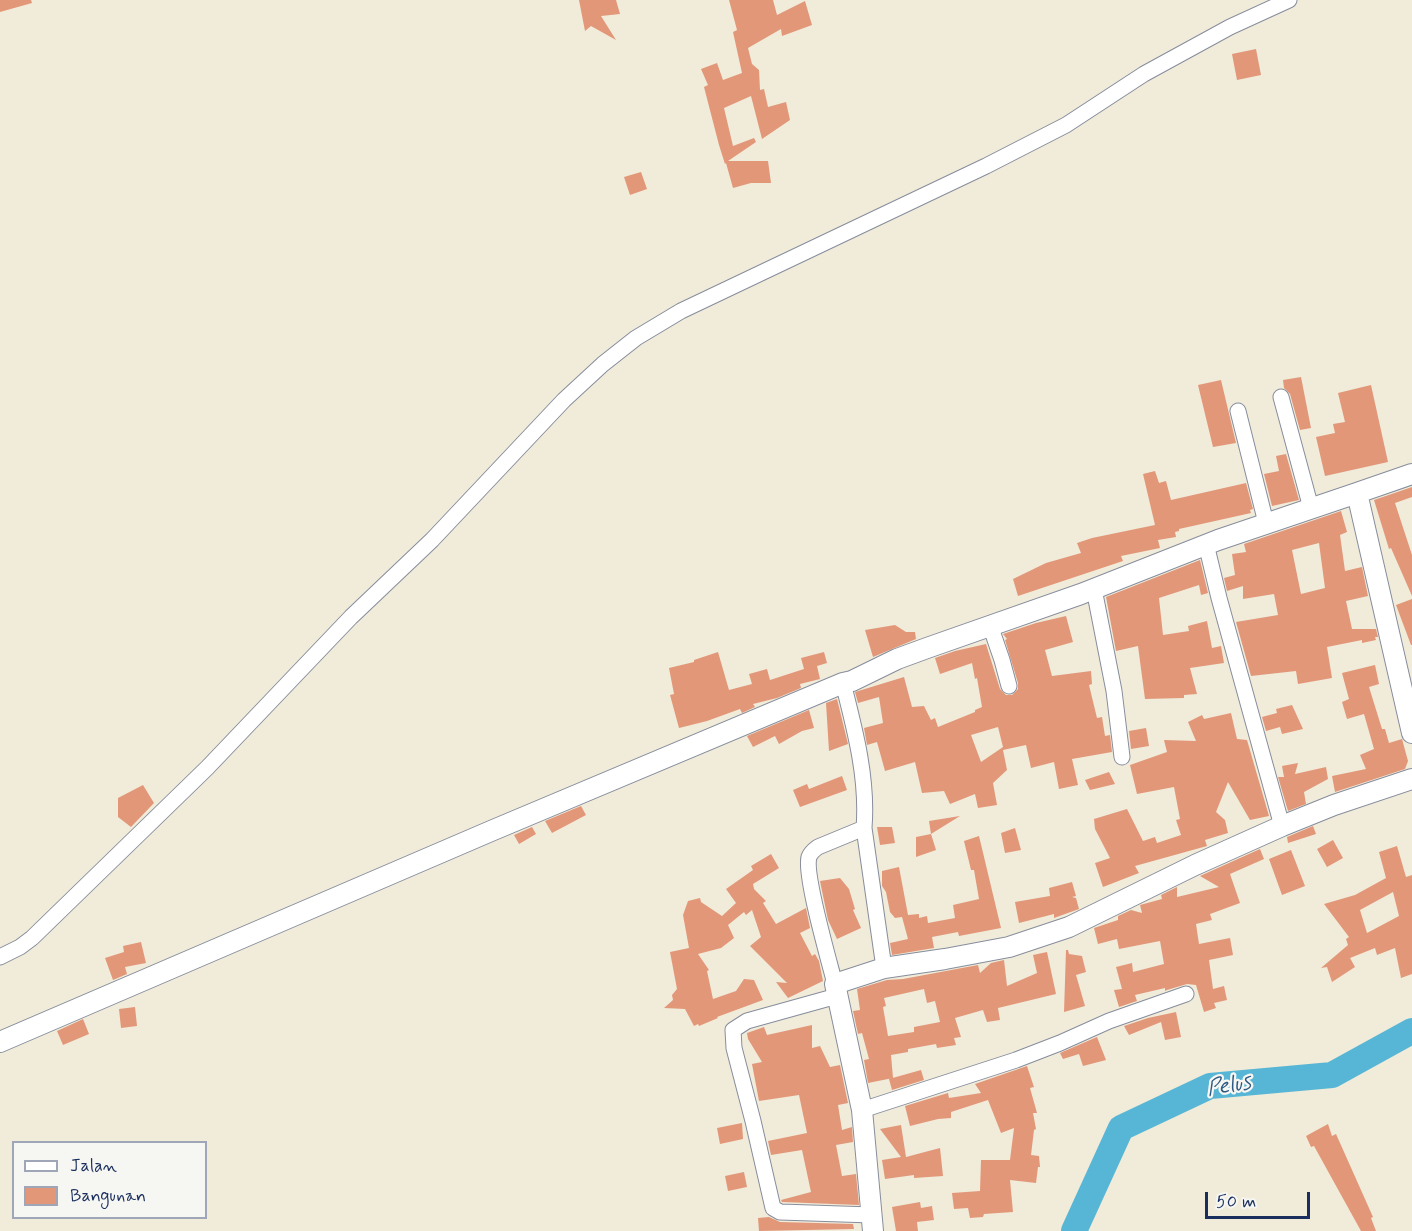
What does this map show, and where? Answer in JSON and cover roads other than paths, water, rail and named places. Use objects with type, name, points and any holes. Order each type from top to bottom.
[{"type":"street","points":[[0,957],[32,938],[151,824],[351,616],[432,540],[564,400],[603,364],[636,338],[681,310],[986,166],[1065,125],[1144,74],[1230,27],[1289,0]]},
{"type":"street","points":[[1281,397],[1311,508]]},
{"type":"street","points":[[1238,411],[1266,523]]},
{"type":"street","points":[[0,1042],[469,840],[852,681],[897,659],[1094,589],[1206,544],[1412,474]]},
{"type":"street","points":[[1357,493],[1412,733]]},
{"type":"street","points":[[1206,544],[1282,826]]},
{"type":"street","points":[[1094,589],[1114,691],[1122,757]]},
{"type":"street","points":[[990,625],[1009,686]]},
{"type":"street","points":[[843,683],[857,737],[866,814],[864,828],[884,968]]},
{"type":"street","points":[[864,828],[818,847],[812,851],[808,859],[816,907],[836,990],[861,1110],[872,1223],[780,1212],[773,1208],[734,1048],[733,1030],[747,1021],[836,990],[884,968],[1009,947],[1069,927],[1195,865],[1282,826],[1334,805],[1412,779]]},
{"type":"street","points":[[861,1110],[1016,1060],[1109,1021],[1186,993]]},
{"type":"waterway","name":"Pelus","points":[[1074,1231],[1121,1128],[1210,1086],[1332,1075],[1412,1031]]}]
